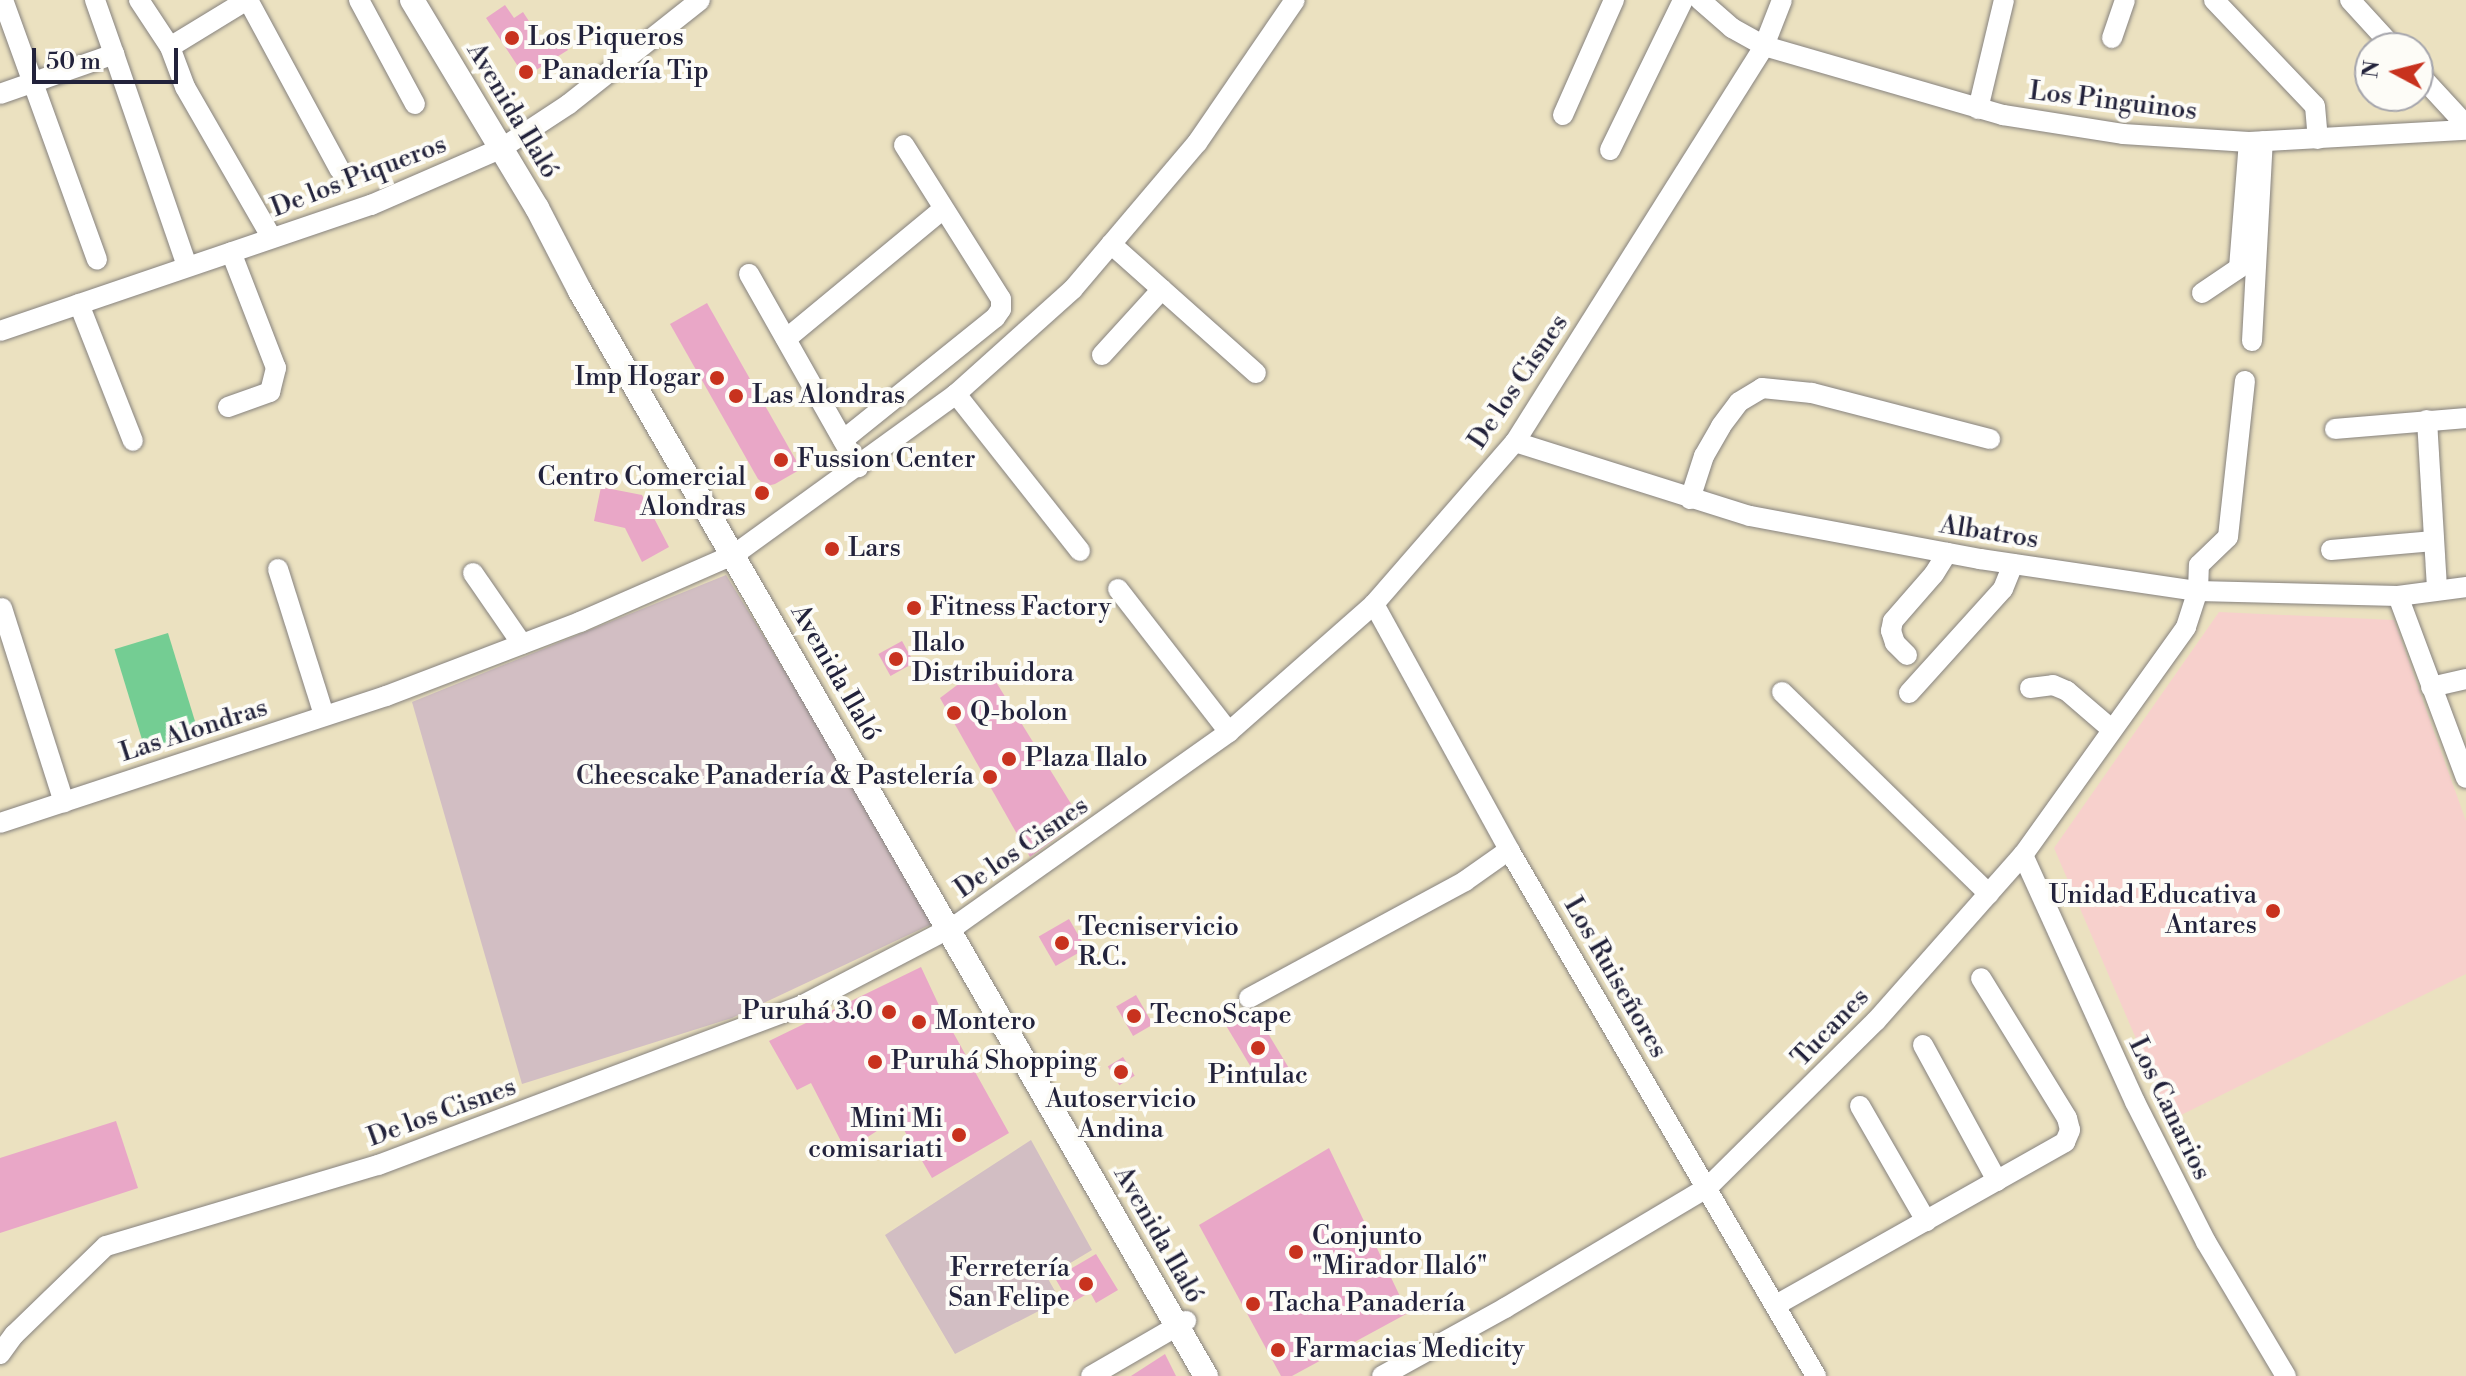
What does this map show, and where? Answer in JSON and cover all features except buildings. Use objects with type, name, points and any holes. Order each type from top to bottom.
[{"type":"main road","name":"Avenida Ilaló","points":[[412,0],[506,146]]},
{"type":"main road","name":"Avenida Ilaló","points":[[428,0],[506,146],[1182,1324],[1206,1376]]},
{"type":"main road","name":"Avenida Ilaló","points":[[1182,1324],[1219,1376]]},
{"type":"street","points":[[3,0],[97,260]]},
{"type":"street","points":[[95,0],[187,266]]},
{"type":"street","points":[[139,0],[170,47],[185,87],[272,238]]},
{"type":"street","points":[[170,47],[247,0],[340,170]]},
{"type":"street","points":[[359,0],[415,104]]},
{"type":"street","name":"De los Piqueros","points":[[0,331],[371,205],[506,146],[569,104],[699,0]]},
{"type":"street","name":"Las Alondras","points":[[0,823],[386,696],[522,644],[739,552],[956,394],[1073,289],[1197,143],[1295,0]]},
{"type":"street","points":[[1563,115],[1614,0]]},
{"type":"street","points":[[1610,150],[1683,0]]},
{"type":"street","name":"Los Pinguinos","points":[[1700,0],[1732,28],[1764,46],[1978,109],[2123,134],[2256,141],[2466,128]]},
{"type":"street","name":"De los Cisnes","points":[[0,1354],[7,1330],[106,1246],[378,1165],[801,1006],[954,927],[1229,732],[1374,604],[1515,442],[1764,46],[1782,0]]},
{"type":"street","points":[[1978,109],[2004,0]]},
{"type":"street","points":[[2112,38],[2125,0]]},
{"type":"street","points":[[2214,0],[2315,106],[2318,139]]},
{"type":"street","points":[[2350,0],[2379,32]]},
{"type":"street","points":[[0,94],[114,54]]},
{"type":"street","points":[[2434,91],[2466,128]]},
{"type":"street","points":[[2202,293],[2239,268],[2256,141]]},
{"type":"street","points":[[2252,341],[2256,141]]},
{"type":"street","points":[[843,440],[995,318],[1001,309],[1001,299],[904,145]]},
{"type":"street","points":[[786,339],[943,209]]},
{"type":"street","points":[[1111,244],[1256,373]]},
{"type":"street","points":[[228,407],[270,392],[276,368],[231,252]]},
{"type":"street","points":[[749,274],[858,467]]},
{"type":"street","points":[[1102,355],[1162,289]]},
{"type":"street","points":[[79,304],[133,441]]},
{"type":"street","name":"Tucanes","points":[[1382,1376],[1505,1308],[1708,1187],[1876,1021],[2023,855],[2110,728],[2186,627],[2198,591],[2199,565],[2228,537],[2245,381]]},
{"type":"street","points":[[1690,499],[1704,456],[1721,426],[1739,402],[1762,388],[1812,393],[1990,439]]},
{"type":"street","points":[[956,394],[1080,551]]},
{"type":"street","points":[[2335,429],[2466,418]]},
{"type":"street","points":[[2427,420],[2437,590]]},
{"type":"street","name":"Albatros","points":[[1515,442],[1750,516],[2013,564],[2198,591],[2398,596],[2466,587]]},
{"type":"street","points":[[2331,550],[2434,541]]},
{"type":"street","points":[[1907,655],[1895,643],[1891,631],[1893,621],[1934,574],[1947,553]]},
{"type":"street","points":[[1909,693],[2003,589],[2013,564]]},
{"type":"street","points":[[278,569],[324,715]]},
{"type":"street","points":[[473,573],[522,644]]},
{"type":"street","points":[[1118,589],[1229,732]]},
{"type":"street","points":[[2398,596],[2466,778]]},
{"type":"street","name":"Los Ruiseñores","points":[[1374,604],[1509,850],[1816,1376]]},
{"type":"street","points":[[2,608],[64,802]]},
{"type":"street","points":[[2431,687],[2466,679]]},
{"type":"street","points":[[2030,688],[2053,685],[2067,691],[2110,728]]},
{"type":"street","points":[[1782,692],[1989,894]]},
{"type":"street","points":[[1249,998],[1465,881],[1509,850]]},
{"type":"street","name":"Los Canarios","points":[[2023,855],[2135,1102],[2184,1200],[2286,1376]]},
{"type":"street","points":[[1776,1305],[2065,1142],[2070,1130],[2067,1118],[1981,978]]},
{"type":"street","points":[[1923,1045],[1997,1181]]},
{"type":"street","points":[[1860,1106],[1926,1221]]},
{"type":"street","points":[[1091,1376],[1182,1324]]},
{"type":"shaded area","points":[[726,575],[938,921],[732,1018],[522,1084],[412,702]]},
{"type":"shaded area","name":"Unidad Educativa Antares","points":[[2219,612],[2394,620],[2466,821],[2466,974],[2171,1120],[2054,848]]},
{"type":"shaded area","points":[[1031,1140],[1092,1250],[1047,1277],[1060,1300],[955,1354],[885,1235]]},
{"type":"green space","points":[[168,633],[199,735],[146,752],[114,649]]},
{"type":"place","name":"Los Piqueros","points":[[512,38]]},
{"type":"place","name":"Panadería Tip","points":[[526,72]]},
{"type":"place","name":"Imp Hogar","points":[[717,378]]},
{"type":"place","name":"Las Alondras","points":[[736,396]]},
{"type":"place","name":"Fussion Center","points":[[781,460]]},
{"type":"place","name":"Centro Comercial Alondras","points":[[762,493]]},
{"type":"place","name":"Lars","points":[[832,549]]},
{"type":"place","name":"Fitness Factory","points":[[914,608]]},
{"type":"place","name":"Ilalo Distribuidora","points":[[896,659]]},
{"type":"place","name":"Q-bolon","points":[[954,713]]},
{"type":"place","name":"Plaza Ilalo","points":[[1009,759]]},
{"type":"place","name":"Cheescake Panadería & Pastelería","points":[[990,777]]},
{"type":"place","name":"Unidad Educativa Antares","points":[[2273,911]]},
{"type":"place","name":"Tecniservicio R.C.","points":[[1062,943]]},
{"type":"place","name":"Puruhá 3.0","points":[[889,1012]]},
{"type":"place","name":"TecnoScape","points":[[1134,1016]]},
{"type":"place","name":"Montero","points":[[919,1022]]},
{"type":"place","name":"Pintulac","points":[[1258,1048]]},
{"type":"place","name":"Puruhá Shopping","points":[[875,1062]]},
{"type":"place","name":"Autoservicio Andina","points":[[1121,1072]]},
{"type":"place","name":"Mini Mi comisariati","points":[[959,1135]]},
{"type":"place","name":"Conjunto \"Mirador Ilaló\"","points":[[1296,1252]]},
{"type":"place","name":"Ferretería San Felipe","points":[[1086,1284]]},
{"type":"place","name":"Tacha Panadería","points":[[1253,1304]]},
{"type":"place","name":"Farmacias Medicity","points":[[1278,1350]]}]
